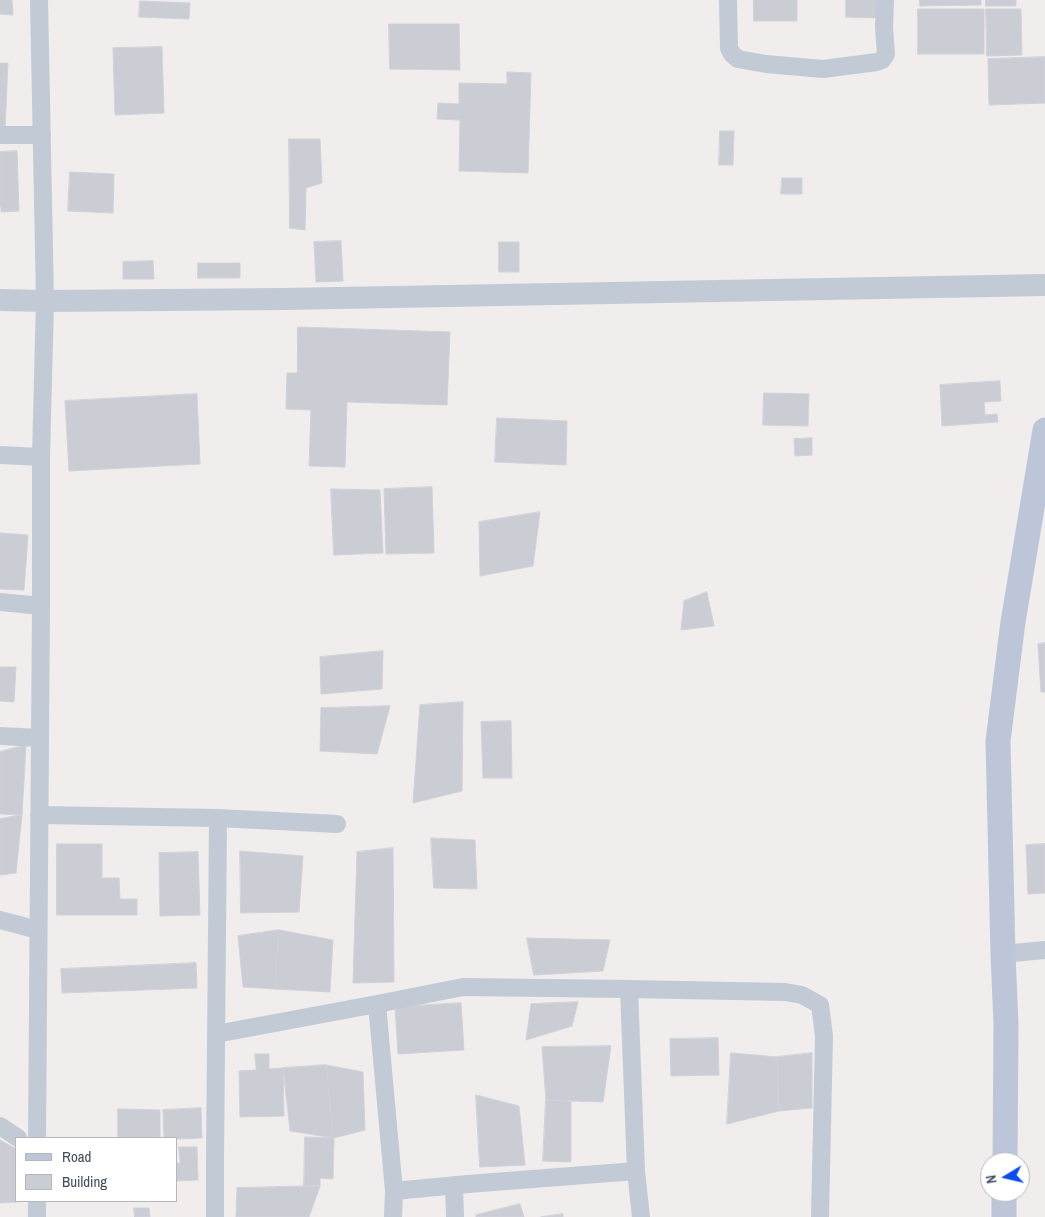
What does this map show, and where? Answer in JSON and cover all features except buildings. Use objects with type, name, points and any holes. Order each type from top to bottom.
[{"type":"main road","points":[[1005,1152],[1006,1024],[998,741],[1013,622],[1045,430]]},
{"type":"main road","points":[[1004,1202],[1004,1217]]},
{"type":"street","points":[[36,1137],[41,457],[45,301],[39,0]]},
{"type":"street","points":[[728,0],[729,48],[738,59],[766,64],[823,69],[882,60],[886,54],[885,0]]},
{"type":"street","points":[[0,135],[42,135]]},
{"type":"street","points":[[0,300],[284,299],[1045,285]]},
{"type":"street","points":[[0,455],[41,457]]},
{"type":"street","points":[[0,602],[41,606]]},
{"type":"street","points":[[0,736],[40,738]]},
{"type":"street","points":[[39,815],[218,818],[337,824]]},
{"type":"street","points":[[215,1217],[218,818]]},
{"type":"street","points":[[0,920],[38,930]]},
{"type":"street","points":[[1003,954],[1045,950]]},
{"type":"street","points":[[216,1034],[463,988],[785,992],[802,995],[820,1005],[824,1036],[820,1217]]},
{"type":"street","points":[[630,989],[636,1171],[641,1217]]},
{"type":"street","points":[[377,1004],[394,1191],[393,1217]]},
{"type":"street","points":[[0,1126],[16,1137]]},
{"type":"street","points":[[394,1191],[636,1171]]},
{"type":"street","points":[[454,1185],[455,1217]]},
{"type":"street","points":[[37,1202],[37,1217]]}]
